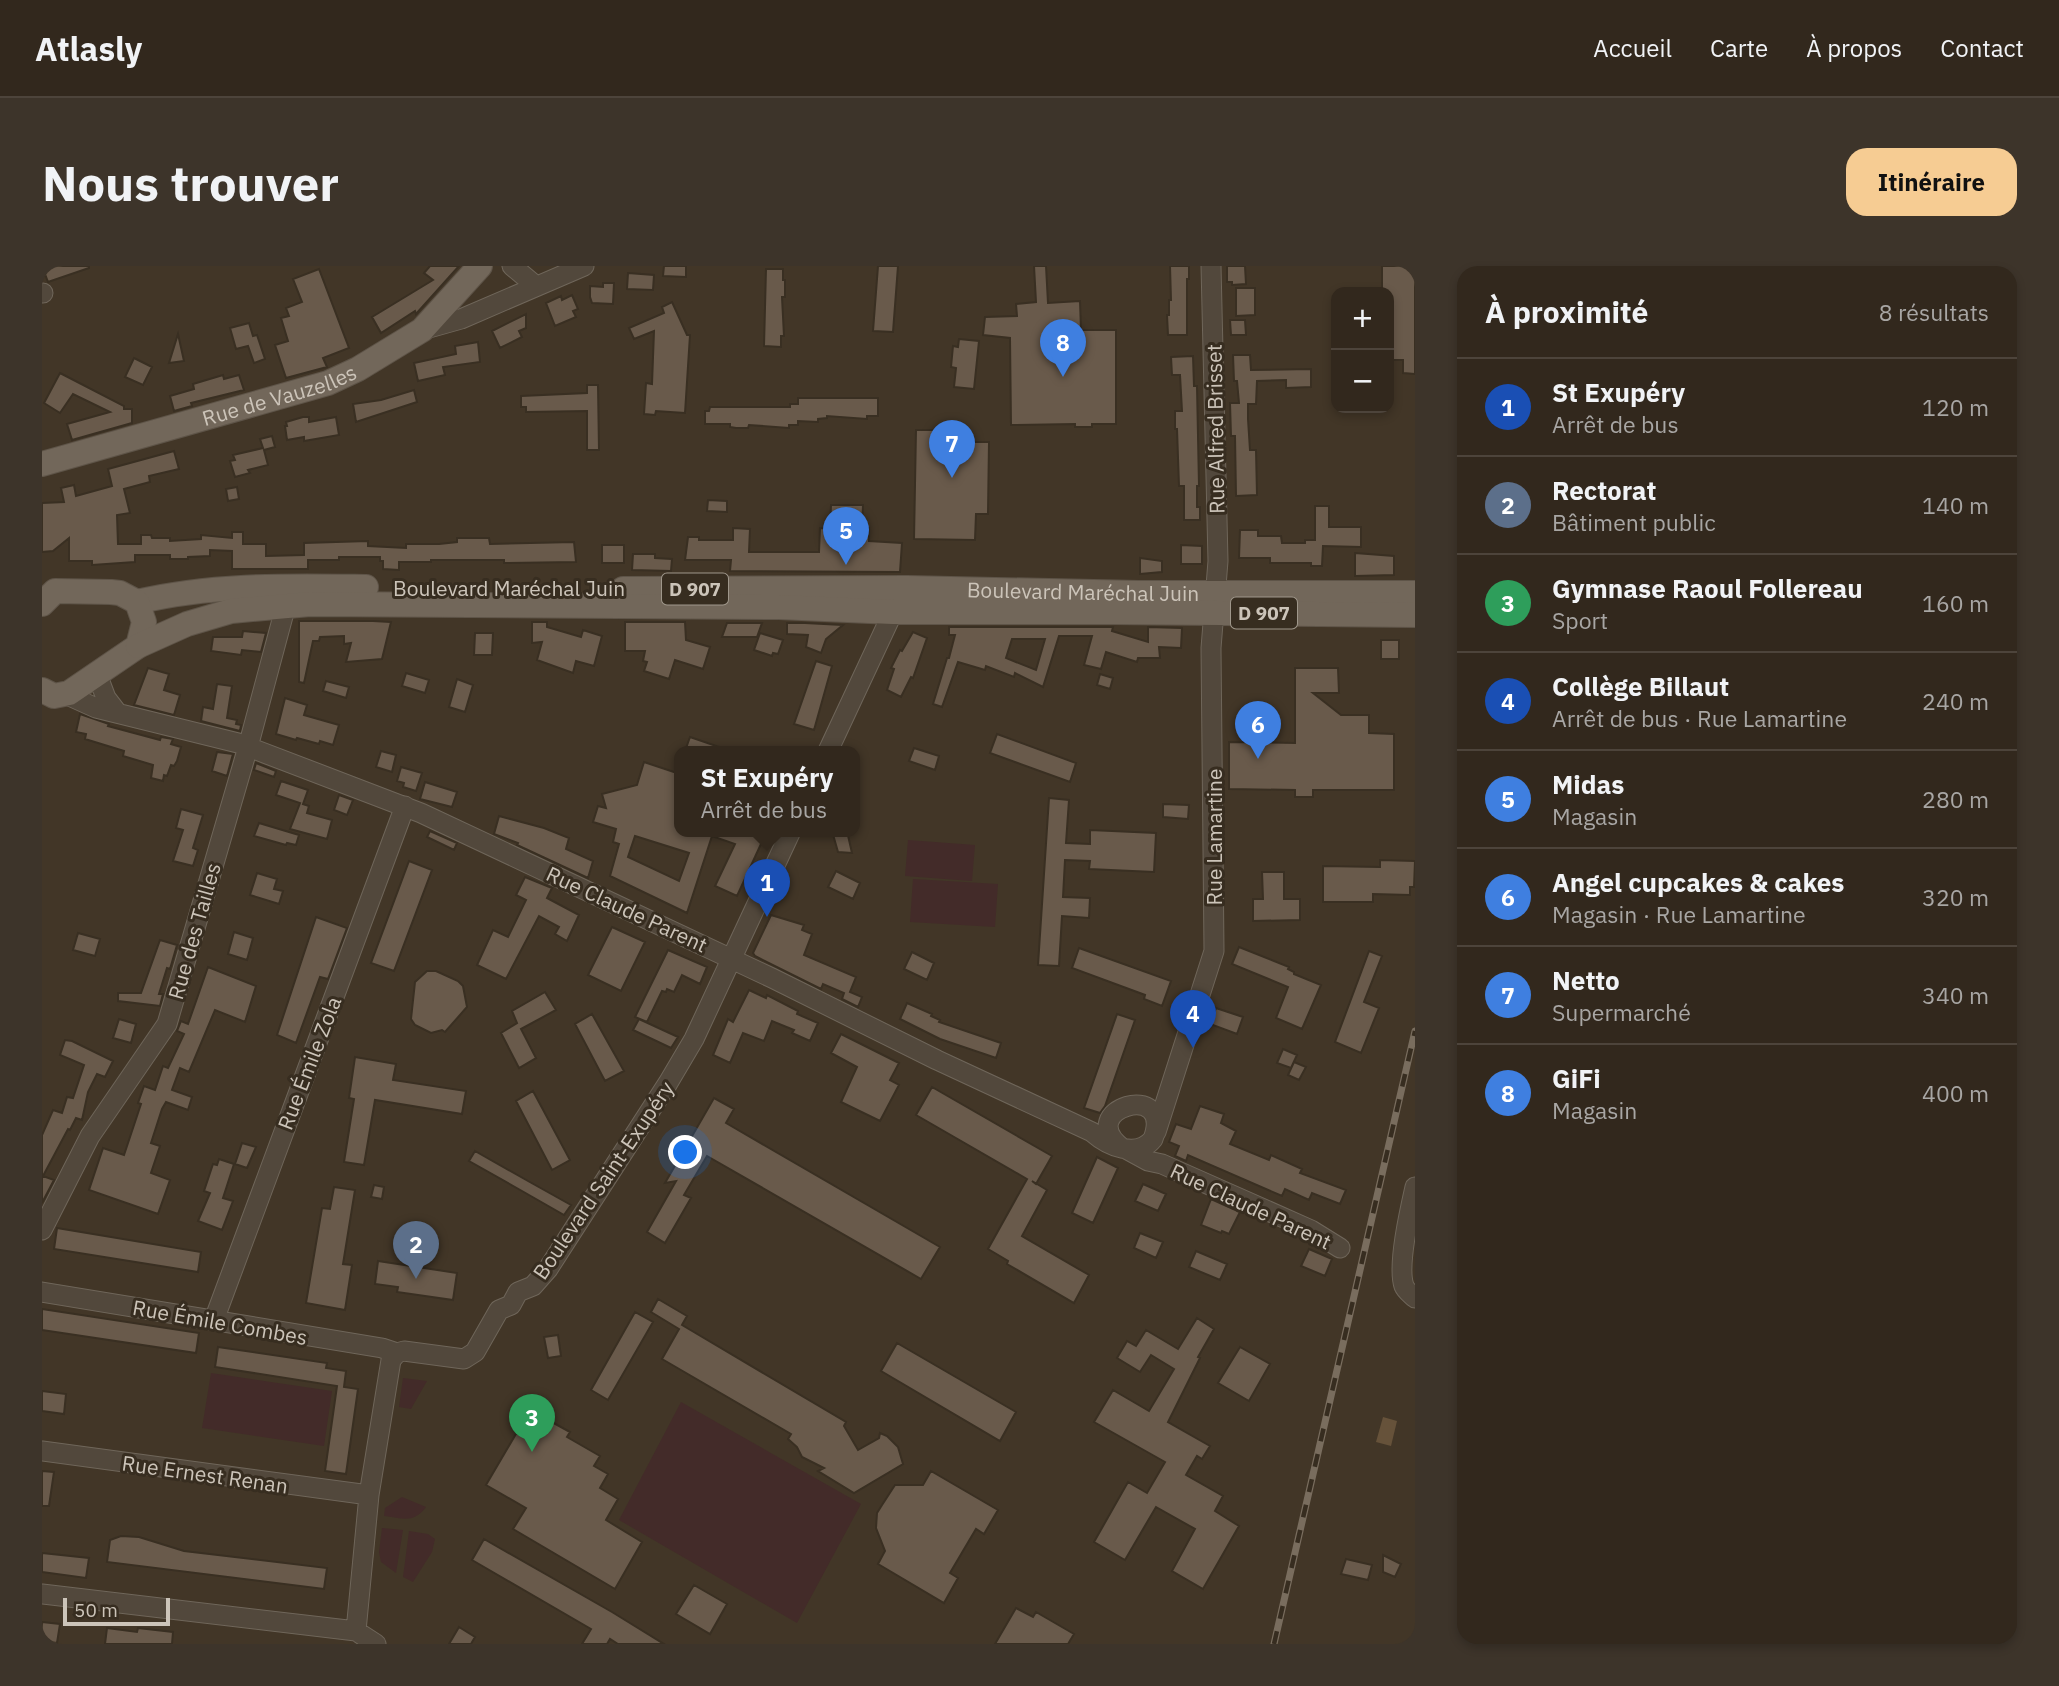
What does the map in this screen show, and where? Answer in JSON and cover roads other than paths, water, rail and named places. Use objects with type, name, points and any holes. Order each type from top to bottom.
[{"type":"main road","name":"Rue de Vauzelles","points":[[42,464],[328,383],[358,369],[422,330],[480,266]]},
{"type":"main road","name":"Boulevard Maréchal Juin","points":[[137,602],[181,592],[269,586],[705,589],[893,598],[1215,603],[1415,615]]},
{"type":"main road","points":[[46,596],[111,592],[120,593],[137,602],[144,622],[138,646]]},
{"type":"main road","name":"Boulevard Maréchal Juin","points":[[1215,603],[1403,593]]},
{"type":"main road","name":"Boulevard Maréchal Juin","points":[[52,698],[97,674],[138,646],[205,618],[231,611],[286,605],[779,607],[893,598]]},
{"type":"street","points":[[512,266],[536,286]]},
{"type":"street","points":[[422,330],[461,319],[584,266]]},
{"type":"street","name":"Rue Alfred Brisset","points":[[1211,266],[1218,561],[1215,603]]},
{"type":"street","points":[[830,746],[893,598]]},
{"type":"street","name":"Rue Lamartine","points":[[1152,1138],[1166,1104],[1172,1075],[1214,951],[1211,648],[1215,603]]},
{"type":"street","name":"Rue des Tailles","points":[[42,1230],[90,1136],[167,1024],[248,747],[286,605]]},
{"type":"street","points":[[97,674],[106,698],[116,711]]},
{"type":"street","name":"Rue Claude Parent","points":[[52,698],[116,711],[248,747],[405,806],[1092,1132],[1100,1139],[1311,1230],[1340,1248]]},
{"type":"street","name":"Rue Émile Zola","points":[[214,1320],[405,806]]},
{"type":"street","name":"Boulevard Saint-Exupéry","points":[[397,1353],[404,1351],[464,1359],[470,1357],[499,1310],[511,1305],[518,1292],[533,1286],[548,1269],[694,1039],[789,837]]},
{"type":"street","name":"Rue Lamartine","points":[[1144,1107],[1156,1098],[1172,1075]]},
{"type":"street","points":[[1133,1104],[1144,1107],[1154,1118],[1152,1138],[1139,1149],[1123,1148],[1111,1135],[1112,1116],[1123,1106],[1133,1104]]},
{"type":"street","name":"Rue Claude Parent","points":[[1152,1138],[1151,1156],[1162,1164]]},
{"type":"street","points":[[1415,1187],[1402,1264],[1403,1284],[1415,1298]]},
{"type":"street","name":"Rue Émile Combes","points":[[42,1292],[382,1348],[397,1353]]},
{"type":"street","points":[[356,1631],[369,1495],[389,1364],[397,1353]]},
{"type":"street","name":"Rue Ernest Renan","points":[[42,1451],[369,1495]]},
{"type":"street","points":[[42,1594],[356,1631],[376,1644]]},
{"type":"railway","points":[[1274,1644],[1415,1031]]},
{"type":"place","name":"GiFi","points":[[1063,377]]},
{"type":"place","name":"Netto","points":[[952,478]]},
{"type":"place","name":"Midas","points":[[846,565]]},
{"type":"place","name":"Angel cupcakes & cakes","points":[[1258,759]]},
{"type":"place","name":"St Exupéry","points":[[767,917]]},
{"type":"place","name":"Collège Billaut","points":[[1193,1048]]},
{"type":"place","name":"Rectorat","points":[[416,1279]]},
{"type":"place","name":"Gymnase Raoul Follereau","points":[[532,1452]]}]
